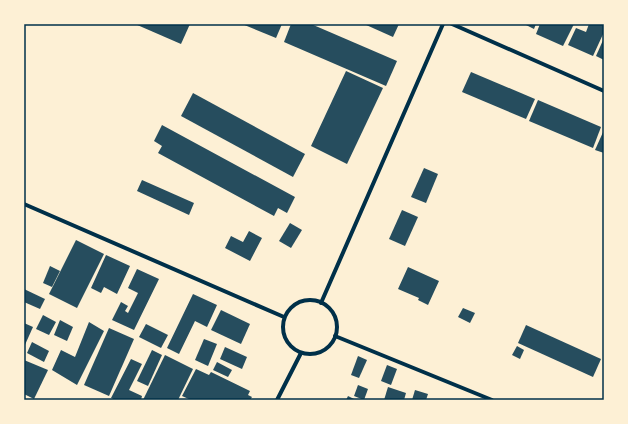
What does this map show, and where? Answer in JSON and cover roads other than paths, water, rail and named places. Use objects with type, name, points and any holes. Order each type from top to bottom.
[{"type":"street","points":[[321,303],[443,24]]},
{"type":"street","points":[[452,24],[604,91]]},
{"type":"street","points":[[24,204],[284,317]]},
{"type":"street","points":[[307,300],[321,303],[332,311],[336,323],[335,336],[326,349],[312,354],[301,353],[287,343],[282,330],[284,317],[293,306],[307,300]]},
{"type":"street","points":[[335,336],[489,400]]},
{"type":"street","points":[[277,400],[301,353]]}]
